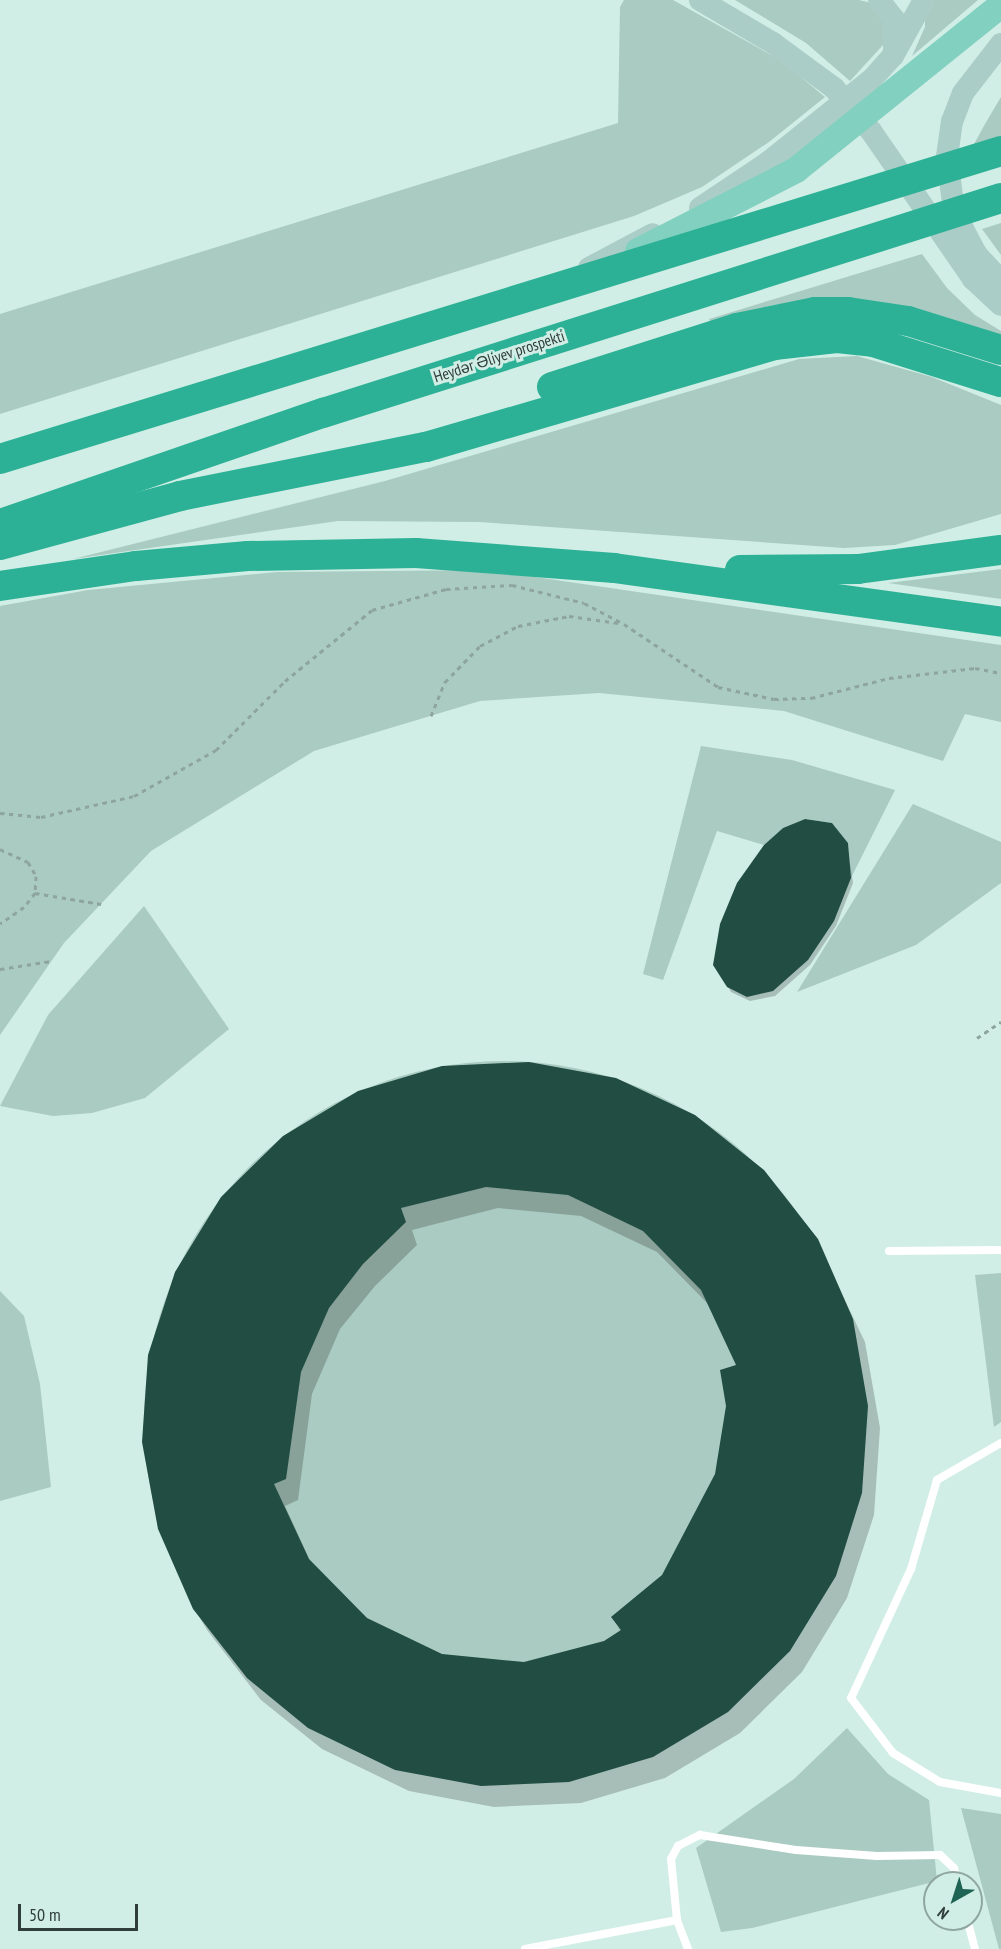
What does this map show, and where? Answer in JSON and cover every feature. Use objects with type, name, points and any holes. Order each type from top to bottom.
[{"type":"highway","points":[[0,459],[1001,151]]},
{"type":"highway","name":"Heydər Əliyev prospekti","points":[[0,524],[334,409],[1001,198]]},
{"type":"highway","points":[[0,545],[417,430],[779,318],[815,312],[879,315],[1001,350]]},
{"type":"highway","points":[[180,496],[426,447],[578,400],[795,342],[837,338],[873,342],[1001,382]]},
{"type":"highway","points":[[614,568],[858,569],[1001,550]]},
{"type":"highway","points":[[0,586],[136,566],[355,552],[500,557],[614,568],[1001,622]]},
{"type":"main road","points":[[700,0],[773,43],[834,88],[870,131],[966,270],[1001,305]]},
{"type":"main road","points":[[879,0],[894,19],[893,56]]},
{"type":"main road","points":[[544,292],[732,188],[810,130],[893,56],[924,0]]},
{"type":"main road","points":[[544,292],[693,226],[796,170],[1001,5]]},
{"type":"main road","points":[[1001,44],[963,93],[948,147],[953,204],[977,255],[1001,281]]},
{"type":"main road","points":[[948,147],[976,95],[1001,67]]},
{"type":"lane","points":[[889,1251],[1001,1250]]},
{"type":"lane","points":[[1001,1443],[937,1480],[911,1569],[851,1698],[892,1753],[940,1782],[1001,1793]]},
{"type":"lane","points":[[688,1949],[677,1920],[671,1859],[678,1846],[700,1835],[796,1850],[877,1856],[940,1855],[955,1871]]},
{"type":"lane","points":[[525,1949],[677,1920]]},
{"type":"lane","points":[[970,1931],[975,1949]]},
{"type":"path","points":[[0,813],[41,817],[134,796],[216,750],[285,681],[372,610],[446,589],[512,585],[584,603],[624,624],[718,687],[774,699],[811,698],[889,678],[975,668],[1001,673]]},
{"type":"path","points":[[431,716],[445,682],[480,646],[518,626],[569,616],[624,624]]},
{"type":"path","points":[[0,849],[28,862],[36,876],[35,893],[24,907],[0,924]]},
{"type":"path","points":[[35,893],[101,904]]},
{"type":"path","points":[[0,969],[51,961]]},
{"type":"path","points":[[977,1038],[1001,1022]]},
{"type":"green space","points":[[624,0],[673,0],[780,60],[825,97],[769,142],[702,187],[634,216],[0,414],[0,314],[618,123],[620,7]]},
{"type":"green space","points":[[735,0],[859,0],[875,4],[884,17],[883,45],[850,81],[806,43]]},
{"type":"green space","points":[[934,0],[978,0],[912,56],[925,27],[925,13]]},
{"type":"green space","points":[[1001,97],[1001,137],[973,146],[985,124]]},
{"type":"green space","points":[[1001,223],[1001,255],[982,229]]},
{"type":"green space","points":[[922,254],[947,288],[975,315],[1001,331],[1001,340],[831,297],[769,306],[711,323],[709,319]]},
{"type":"green space","points":[[857,356],[932,377],[1001,405],[1001,514],[895,545],[844,548],[480,522],[338,521],[73,559],[385,481],[799,359]]},
{"type":"green space","points":[[1001,569],[1001,599],[888,583]]},
{"type":"green space","points":[[487,570],[1001,645],[1001,722],[965,714],[943,761],[784,711],[599,693],[480,701],[314,751],[151,851],[64,943],[0,1035],[0,606],[88,590],[277,572]]},
{"type":"green space","points":[[701,746],[792,760],[895,790],[851,878],[848,843],[832,823],[805,819],[783,828],[764,845],[717,831],[663,980],[643,974]]},
{"type":"green space","points":[[913,804],[1001,842],[1001,883],[916,945],[797,992]]},
{"type":"green space","points":[[144,906],[229,1029],[145,1098],[92,1113],[53,1116],[0,1106],[48,1015]]},
{"type":"green space","points":[[504,1061],[574,1068],[642,1088],[704,1122],[759,1166],[803,1221],[837,1283],[857,1351],[864,1421],[857,1491],[837,1559],[803,1621],[759,1676],[704,1720],[642,1754],[574,1774],[504,1781],[434,1774],[366,1754],[304,1720],[249,1676],[205,1621],[171,1559],[151,1491],[144,1421],[151,1351],[171,1283],[205,1221],[249,1166],[304,1122],[366,1088],[434,1068]]},
{"type":"green space","points":[[1001,1273],[1001,1422],[994,1427],[975,1275]]},
{"type":"green space","points":[[0,1291],[24,1316],[40,1384],[51,1487],[0,1501]]},
{"type":"green space","points":[[847,1728],[888,1774],[929,1800],[936,1871],[923,1871],[923,1885],[752,1928],[721,1932],[696,1848],[794,1779]]},
{"type":"green space","points":[[961,1808],[1001,1814],[1001,1949],[999,1949],[983,1890],[983,1871],[978,1871]]},
{"type":"building","points":[[805,819],[832,823],[848,843],[851,878],[834,921],[808,960],[773,991],[747,997],[727,987],[713,965],[720,924],[737,883],[764,845],[783,828]]},
{"type":"building","points":[[529,1062],[616,1078],[695,1115],[764,1170],[818,1239],[853,1319],[868,1406],[862,1493],[836,1576],[790,1651],[728,1712],[653,1757],[569,1782],[481,1786],[395,1770],[308,1728],[247,1678],[193,1609],[158,1529],[142,1442],[148,1355],[175,1272],[221,1197],[283,1136],[358,1091],[442,1066]],"holes":[[[486,1187],[568,1195],[643,1231],[701,1290],[736,1365],[720,1370],[726,1406],[715,1474],[662,1575],[611,1617],[621,1630],[604,1641],[524,1662],[442,1654],[367,1618],[309,1559],[274,1484],[286,1479],[301,1372],[329,1308],[363,1264],[406,1222],[401,1208]]]}]
